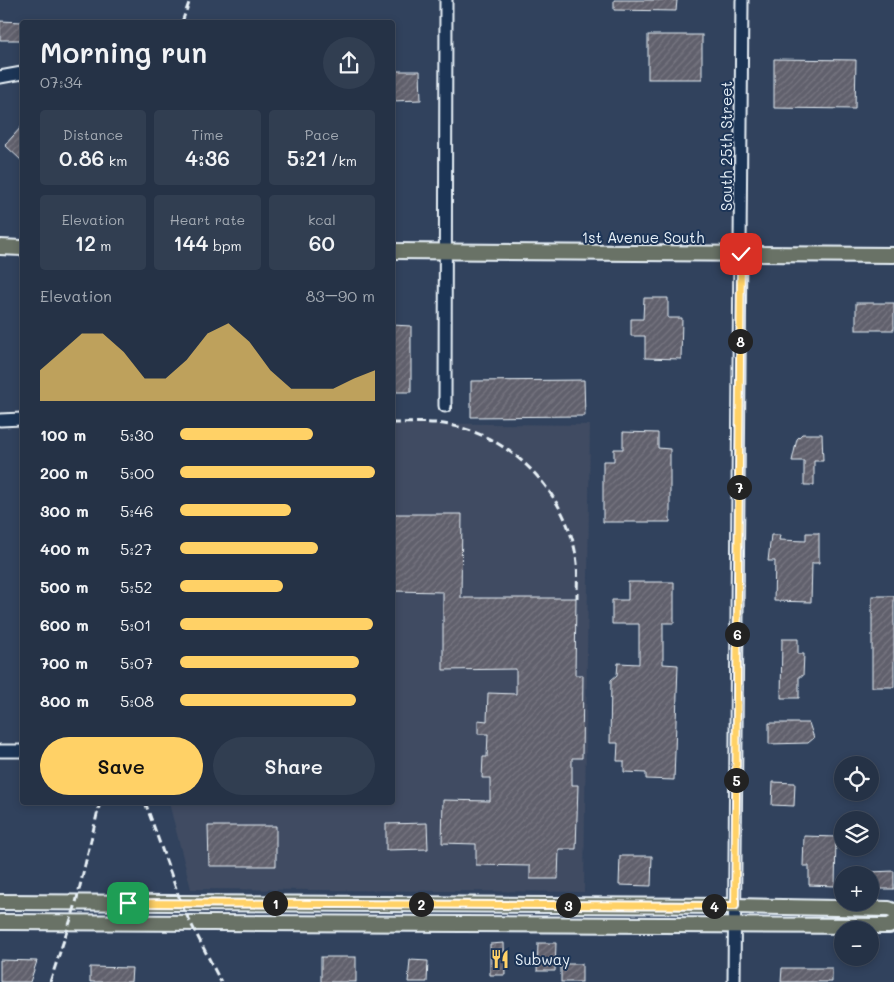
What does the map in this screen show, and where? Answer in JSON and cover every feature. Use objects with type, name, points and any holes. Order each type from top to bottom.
[{"type":"main road","points":[[0,247],[20,248]]},
{"type":"main road","name":"1st Avenue South","points":[[395,251],[894,255]]},
{"type":"main road","points":[[0,902],[735,906],[889,909],[894,912]]},
{"type":"main road","points":[[0,922],[734,927],[890,926],[894,924]]},
{"type":"street","points":[[445,406],[446,0]]},
{"type":"street","name":"South 25th Street","points":[[734,982],[742,0]]},
{"type":"street","points":[[0,78],[20,73]]},
{"type":"street","points":[[0,420],[20,419]]},
{"type":"street","points":[[0,751],[20,751]]},
{"type":"shaded area","points":[[395,423],[590,425],[584,892],[191,889],[170,805],[395,805]]},
{"type":"building","points":[[614,0],[677,0],[676,11],[614,10]]},
{"type":"building","points":[[0,21],[20,22],[20,40],[0,40]]},
{"type":"building","points":[[648,35],[702,35],[702,79],[648,79]]},
{"type":"building","points":[[774,59],[856,60],[855,109],[774,108]]},
{"type":"building","points":[[395,71],[420,71],[421,100],[395,101]]},
{"type":"building","points":[[20,128],[20,159],[5,145]]},
{"type":"building","points":[[644,298],[668,298],[668,318],[682,318],[681,359],[645,358],[645,336],[631,336],[631,319],[643,319]]},
{"type":"building","points":[[856,303],[894,303],[894,330],[856,330]]},
{"type":"building","points":[[395,325],[411,326],[411,392],[395,392]]},
{"type":"building","points":[[584,380],[585,416],[471,417],[471,381]]},
{"type":"building","points":[[623,432],[658,433],[658,448],[670,449],[670,522],[603,522],[603,461],[614,461],[614,449],[623,449]]},
{"type":"building","points":[[802,434],[822,434],[823,461],[814,461],[814,485],[804,485],[804,461],[792,461],[797,439]]},
{"type":"building","points":[[395,514],[462,514],[461,598],[576,598],[575,675],[583,675],[582,758],[572,758],[572,785],[578,785],[576,849],[559,849],[558,879],[530,879],[530,866],[476,865],[476,844],[442,843],[443,800],[490,801],[490,778],[482,778],[483,757],[487,757],[488,734],[478,734],[478,720],[487,721],[488,693],[516,694],[516,669],[443,670],[443,592],[395,591]]},
{"type":"building","points":[[806,533],[819,533],[819,563],[812,563],[811,602],[774,601],[775,561],[768,561],[771,535],[780,535],[779,540],[806,541]]},
{"type":"building","points":[[628,582],[674,582],[674,623],[663,623],[663,664],[678,665],[674,780],[646,779],[646,773],[624,772],[624,761],[617,761],[618,743],[610,743],[611,680],[617,675],[618,663],[639,664],[639,624],[612,624],[612,600],[628,600]]},
{"type":"building","points":[[872,596],[894,596],[894,687],[872,687]]},
{"type":"building","points":[[782,639],[798,639],[798,654],[804,654],[803,676],[799,676],[799,698],[781,698]]},
{"type":"building","points":[[769,723],[809,723],[814,738],[808,743],[769,744]]},
{"type":"building","points":[[773,782],[795,783],[794,806],[772,805]]},
{"type":"building","points":[[427,823],[428,849],[386,850],[386,824]]},
{"type":"building","points":[[208,826],[276,826],[276,866],[209,866]]},
{"type":"building","points":[[804,836],[834,837],[834,856],[836,856],[834,886],[809,885],[809,866],[803,866]]},
{"type":"building","points":[[620,856],[652,856],[651,886],[619,885]]},
{"type":"building","points":[[894,871],[894,889],[879,889],[879,872]]},
{"type":"building","points":[[504,943],[505,975],[490,975],[490,944]]},
{"type":"building","points":[[538,943],[556,943],[555,971],[537,971]]},
{"type":"building","points":[[321,957],[356,957],[356,982],[321,982]]},
{"type":"building","points":[[0,960],[37,961],[30,982],[0,982]]},
{"type":"building","points":[[410,960],[428,961],[427,982],[408,982]]},
{"type":"building","points":[[561,964],[582,964],[582,982],[561,982]]},
{"type":"building","points":[[90,967],[132,968],[131,982],[90,982]]},
{"type":"building","points":[[782,968],[832,968],[832,982],[781,982]]},
{"type":"railway","points":[[183,20],[190,0]]},
{"type":"railway","points":[[395,423],[435,423],[461,428],[486,437],[509,451],[530,469],[548,489],[562,512],[572,537],[577,563],[577,598]]},
{"type":"railway","points":[[50,982],[75,907],[99,805]]},
{"type":"railway","points":[[146,805],[183,908],[221,982]]},
{"type":"place","name":"Subway","points":[[500,959]]},
{"type":"route","points":[[128,903],[735,906],[741,254]]}]
